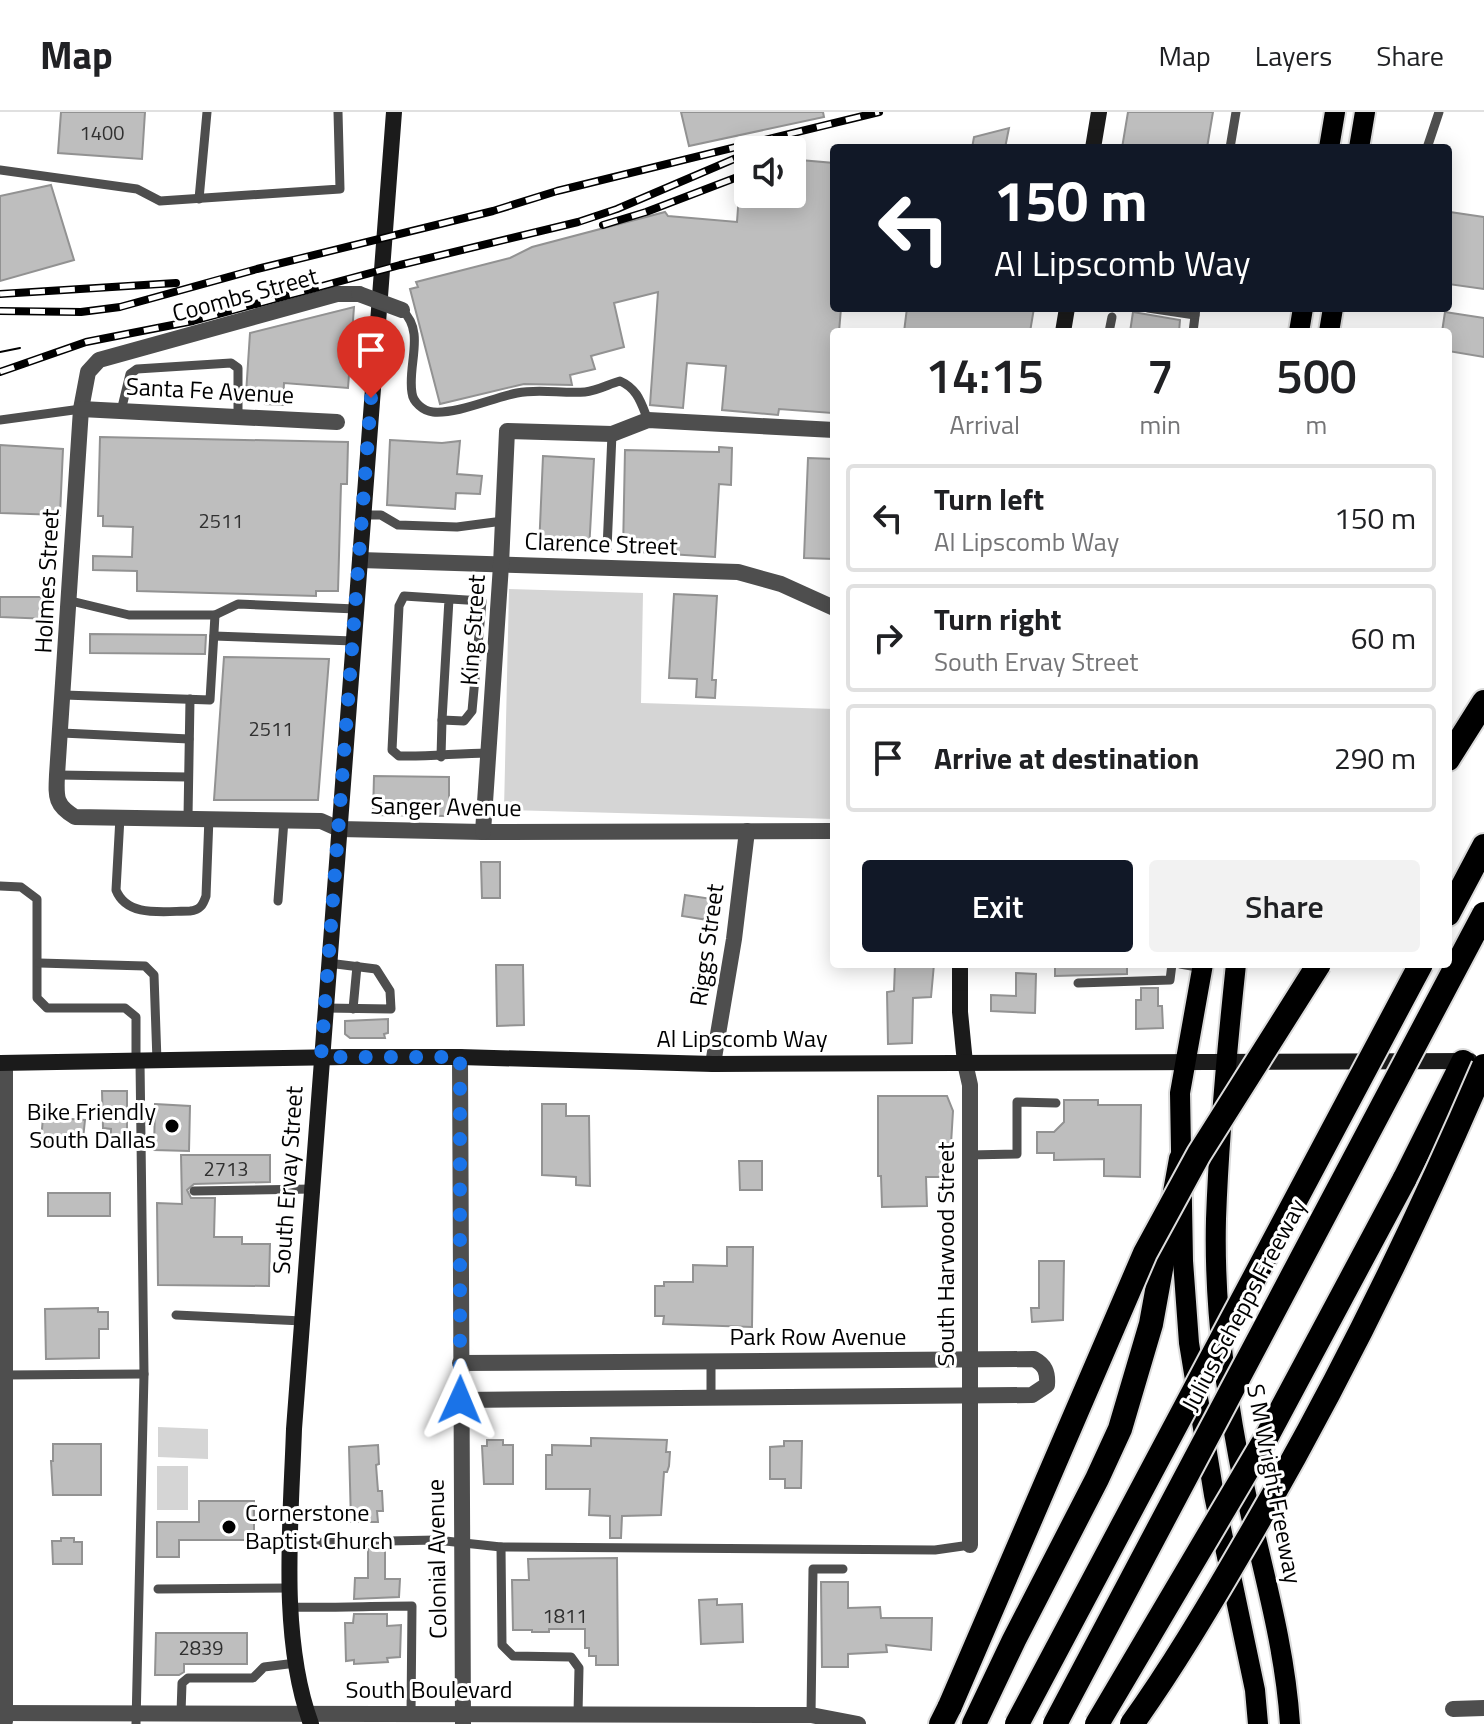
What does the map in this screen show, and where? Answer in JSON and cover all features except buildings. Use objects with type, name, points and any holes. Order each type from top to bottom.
[{"type":"highway","points":[[1452,753],[1484,702]]},
{"type":"highway","points":[[1452,906],[1484,846]]},
{"type":"highway","name":"Julius Schepps Freeway","points":[[1055,1724],[1484,914]]},
{"type":"highway","points":[[945,1715],[1145,1253],[1199,1154],[1316,968]]},
{"type":"highway","name":"Julius Schepps Freeway","points":[[1017,1724],[1419,968]]},
{"type":"highway","points":[[1097,1724],[1266,1438],[1404,1180],[1477,1063]]},
{"type":"highway","points":[[1132,1724],[1205,1612],[1347,1360],[1418,1215],[1477,1063]]},
{"type":"highway","points":[[974,1724],[1109,1455],[1141,1364],[1151,1324],[1181,1159]]},
{"type":"main road","name":"South Ervay Street","points":[[309,1719],[296,1663],[290,1607],[294,1429],[394,112]]},
{"type":"main road","points":[[1094,144],[1099,112]]},
{"type":"main road","points":[[1330,144],[1335,112]]},
{"type":"main road","points":[[1360,144],[1365,112]]},
{"type":"main road","name":"South Harwood Street","points":[[960,968],[965,1063]]},
{"type":"main road","points":[[1203,968],[1180,1093],[1181,1230],[1189,1343],[1214,1495],[1255,1690],[1258,1724]]},
{"type":"main road","name":"S M Wright Freeway","points":[[1236,968],[1216,1219],[1218,1314],[1237,1450],[1275,1618],[1290,1724]]},
{"type":"main road","name":"Al Lipscomb Way","points":[[3,1063],[321,1057],[460,1057],[713,1064],[1477,1063]]},
{"type":"street","name":"Coombs Street","points":[[99,360],[337,294],[359,294],[402,310]]},
{"type":"street","name":"Holmes Street","points":[[62,809],[56,795],[71,601],[81,409],[88,372],[99,360]]},
{"type":"street","name":"Santa Fe Avenue","points":[[81,409],[337,422]]},
{"type":"street","points":[[612,434],[648,420],[830,430]]},
{"type":"street","name":"King Street","points":[[483,832],[507,431],[612,434]]},
{"type":"street","name":"Clarence Street","points":[[360,560],[738,572],[781,584],[830,606]]},
{"type":"street","name":"Sanger Avenue","points":[[62,809],[75,817],[321,821],[339,829],[483,832],[830,831]]},
{"type":"street","name":"Riggs Street","points":[[713,1064],[734,939],[747,831]]},
{"type":"street","name":"Colonial Avenue","points":[[460,1057],[463,1719]]},
{"type":"street","points":[[3,1063],[3,1717]]},
{"type":"street","name":"South Harwood Street","points":[[965,1063],[970,1085],[970,1545]]},
{"type":"street","name":"Park Row Avenue","points":[[460,1363],[1034,1359],[1048,1374],[1047,1385],[1032,1395],[460,1400]]},
{"type":"street","points":[[1453,1709],[1484,1708]]},
{"type":"street","name":"South Boulevard","points":[[3,1717],[136,1718],[181,1713],[281,1719],[411,1714],[463,1719],[578,1714],[802,1718],[858,1724]]},
{"type":"lane","points":[[199,199],[207,112]]},
{"type":"lane","points":[[0,170],[137,189],[160,201],[340,189],[338,112]]},
{"type":"lane","points":[[1231,144],[1236,112]]},
{"type":"lane","points":[[1428,144],[1439,112]]},
{"type":"lane","points":[[402,310],[415,330],[412,394],[418,405],[431,412],[482,404],[515,393],[586,392],[620,381],[631,386],[648,420]]},
{"type":"lane","points":[[1110,328],[1112,317]]},
{"type":"lane","points":[[121,411],[130,374],[137,369],[231,363],[238,368],[238,417]]},
{"type":"lane","points":[[0,420],[81,409]]},
{"type":"lane","points":[[607,549],[612,434]]},
{"type":"lane","points":[[363,515],[381,515],[398,525],[413,526],[457,527],[503,521]]},
{"type":"lane","points":[[442,720],[464,721],[472,711],[482,601],[404,596],[399,606],[392,750],[399,756],[441,757],[488,753]]},
{"type":"lane","points":[[441,757],[449,599]]},
{"type":"lane","points":[[71,601],[129,615],[215,615],[238,604],[356,609]]},
{"type":"lane","points":[[64,695],[210,700],[215,615]]},
{"type":"lane","points":[[214,636],[354,641]]},
{"type":"lane","points":[[188,817],[190,699]]},
{"type":"lane","points":[[62,733],[189,739]]},
{"type":"lane","points":[[57,775],[188,777]]},
{"type":"lane","points":[[120,817],[116,890],[120,900],[133,909],[196,911],[206,896],[209,817]]},
{"type":"lane","points":[[278,901],[284,820]]},
{"type":"lane","points":[[0,886],[21,887],[37,899],[37,998],[47,1008],[125,1008],[136,1017],[144,1061]]},
{"type":"lane","points":[[39,963],[145,966],[154,975],[144,1061],[144,1374],[136,1718]]},
{"type":"lane","points":[[325,1008],[391,1009],[390,991],[376,969],[328,963]]},
{"type":"lane","points":[[353,1009],[357,966]]},
{"type":"lane","points":[[1078,983],[1170,980],[1172,968]]},
{"type":"lane","points":[[969,1155],[1017,1154],[1017,1102],[1056,1103]]},
{"type":"lane","points":[[194,1191],[312,1189]]},
{"type":"lane","points":[[176,1315],[303,1321]]},
{"type":"lane","points":[[711,1361],[711,1398]]},
{"type":"lane","points":[[2,1375],[144,1374]]},
{"type":"lane","points":[[291,1543],[436,1540],[501,1547],[935,1550],[970,1545]]},
{"type":"lane","points":[[501,1547],[502,1645],[513,1656],[571,1657],[579,1668],[578,1714]]},
{"type":"lane","points":[[802,1718],[813,1569],[843,1569]]},
{"type":"lane","points":[[158,1589],[291,1588]]},
{"type":"lane","points":[[290,1607],[351,1609],[363,1605],[412,1606],[411,1714]]},
{"type":"lane","points":[[181,1713],[182,1683],[188,1678],[253,1678],[264,1667],[296,1663]]},
{"type":"shaded area","points":[[509,589],[643,593],[641,703],[830,709],[830,819],[504,810]]},
{"type":"shaded area","points":[[158,1427],[208,1429],[208,1459],[158,1457]]},
{"type":"shaded area","points":[[157,1466],[188,1466],[188,1510],[157,1510]]},
{"type":"tram line","points":[[0,352],[20,348]]},
{"type":"railway","points":[[0,311],[81,312],[120,307],[257,269],[493,211],[557,191],[879,112]]},
{"type":"railway","points":[[0,372],[86,342],[193,321],[400,265],[578,222],[617,209],[734,159]]},
{"type":"railway","points":[[603,225],[734,178]]},
{"type":"railway","points":[[0,294],[176,283]]},
{"type":"place","name":"Bike Friendly South Dallas","points":[[172,1126]]},
{"type":"place","name":"Cornerstone Baptist Church","points":[[229,1527]]},
{"type":"route","points":[[371,398],[321,1057],[460,1057],[460,1400]]}]
